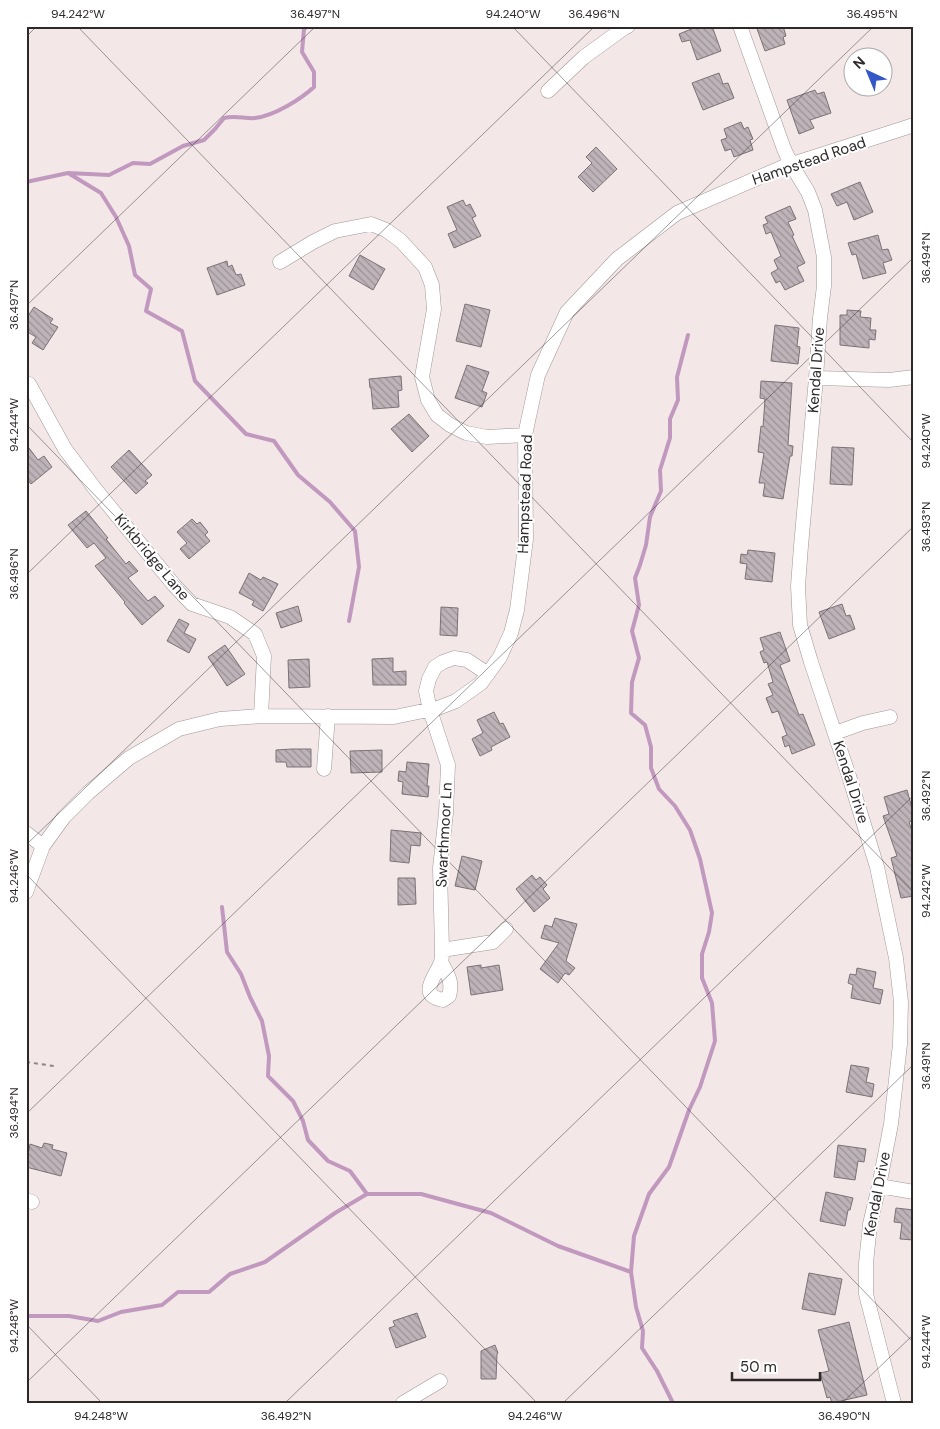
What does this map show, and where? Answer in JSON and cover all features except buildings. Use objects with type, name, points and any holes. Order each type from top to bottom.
[{"type":"street","points":[[548,91],[584,57],[628,26]]},
{"type":"street","name":"Kendal Drive","points":[[740,26],[791,164],[808,192],[815,210],[824,257],[824,286],[800,546],[798,586],[800,625],[877,867],[896,958],[901,1002],[900,1044],[891,1124],[870,1224],[866,1263],[866,1294],[894,1403]]},
{"type":"street","name":"Hampstead Road","points":[[26,892],[43,846],[64,817],[88,793],[129,758],[179,729],[220,719],[261,716],[394,717],[430,710],[456,701],[480,684],[500,657],[511,633],[517,610],[526,539],[525,435],[538,375],[567,312],[617,259],[677,213],[791,164],[914,125]]},
{"type":"street","points":[[280,262],[335,231],[371,224],[394,235],[426,266],[432,285],[434,310],[422,377],[428,400],[438,415],[450,425],[466,433],[487,437],[525,435]]},
{"type":"street","points":[[816,378],[889,380],[914,377]]},
{"type":"street","name":"Kirkbridge Lane","points":[[26,383],[30,384],[65,449],[174,585],[192,604],[230,616],[255,634],[264,656],[261,716]]},
{"type":"street","name":"Swarthmoor Ln","points":[[488,674],[467,660],[454,658],[435,667],[426,690],[430,710],[448,765],[446,813],[440,868],[441,956],[493,942],[506,929]]},
{"type":"street","points":[[324,769],[328,716]]},
{"type":"street","points":[[835,733],[863,723],[890,717]]},
{"type":"street","points":[[26,833],[43,846]]},
{"type":"street","points":[[879,1186],[914,1192]]},
{"type":"street","points":[[403,1403],[440,1381]]},
{"type":"path","points":[[26,1062],[54,1066]]},
{"type":"waterway","points":[[26,182],[68,173],[109,175],[133,163],[150,164],[183,146],[204,140],[224,118],[262,117],[287,106],[314,87],[314,72],[302,52],[304,29],[308,26]]},
{"type":"waterway","points":[[68,173],[101,193],[116,217],[129,246],[135,275],[151,289],[146,311],[182,331],[195,381],[246,434],[274,441],[298,475],[330,502],[355,531],[359,567],[349,621]]},
{"type":"waterway","points":[[673,1403],[657,1371],[642,1348],[643,1331],[636,1307],[631,1272],[634,1236],[649,1194],[669,1167],[689,1110],[700,1087],[715,1041],[712,1003],[702,978],[702,954],[709,932],[712,913],[700,859],[690,830],[675,806],[659,789],[651,768],[651,747],[645,725],[631,713],[632,682],[639,658],[632,631],[639,605],[635,578],[646,545],[650,517],[661,491],[660,470],[670,438],[670,419],[678,400],[677,377],[688,335]]},
{"type":"waterway","points":[[222,907],[227,952],[241,974],[262,1021],[269,1056],[268,1076],[293,1101],[303,1121],[308,1140],[328,1161],[350,1171],[367,1194],[421,1194],[491,1213],[558,1246],[631,1272]]},
{"type":"waterway","points":[[26,1316],[69,1316],[98,1321],[121,1312],[162,1305],[178,1292],[209,1292],[230,1274],[265,1262],[335,1213],[367,1194]]}]
